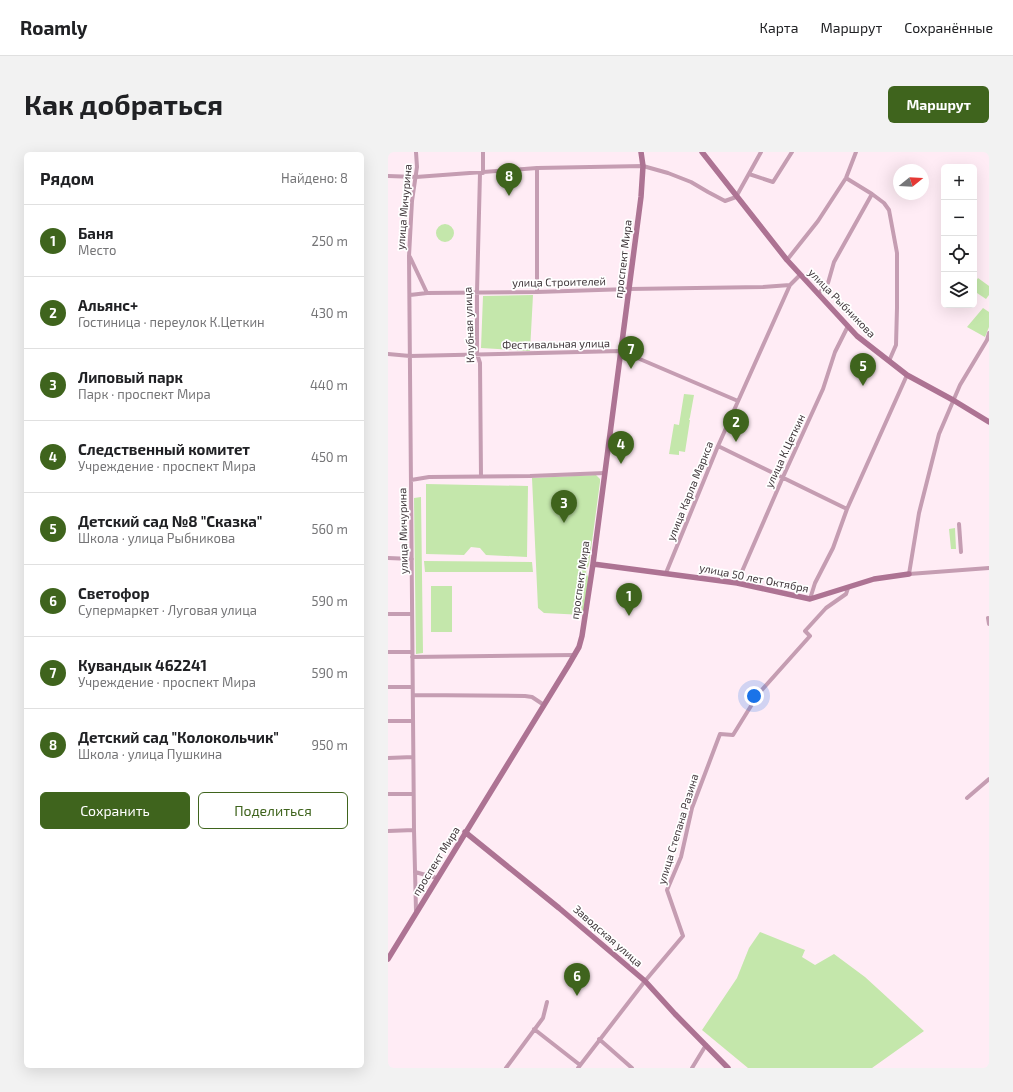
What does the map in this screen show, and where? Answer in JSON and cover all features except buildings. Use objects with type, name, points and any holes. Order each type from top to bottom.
[{"type":"street","name":"улица Мичурина","points":[[416,152],[418,167],[412,201],[409,256],[412,687],[416,911]]},
{"type":"street","name":"Клубная улица","points":[[481,476],[480,363],[477,354],[477,292],[483,152]]},
{"type":"street","name":"проспект Мира","points":[[388,958],[575,655],[582,636],[593,564],[641,197],[643,166],[641,152]]},
{"type":"street","name":"улица Рыбникова","points":[[702,152],[787,260],[857,336],[907,375],[954,400],[989,422]]},
{"type":"street","points":[[388,176],[416,177],[537,168],[643,166],[668,173],[691,182],[725,200],[736,197],[761,152]]},
{"type":"street","points":[[749,174],[773,182],[792,152]]},
{"type":"street","points":[[787,260],[818,221],[846,178],[856,152]]},
{"type":"street","points":[[537,168],[537,292]]},
{"type":"street","points":[[846,178],[872,194],[884,203],[889,210],[897,253],[896,345],[889,361]]},
{"type":"street","points":[[818,294],[828,283],[834,262],[872,194]]},
{"type":"street","points":[[409,256],[427,293]]},
{"type":"street","points":[[790,284],[800,275]]},
{"type":"street","name":"улица Строителей","points":[[410,295],[427,293],[763,287],[790,284]]},
{"type":"street","name":"улица Карла Маркса","points":[[666,573],[718,446],[790,284]]},
{"type":"street","name":"улица К.Цеткин","points":[[738,583],[783,477],[823,389],[835,352],[848,326]]},
{"type":"street","points":[[989,333],[960,385],[940,434],[925,486],[908,574],[989,568]]},
{"type":"street","name":"Фестивальная улица","points":[[388,354],[410,356],[621,351],[738,401]]},
{"type":"street","points":[[810,599],[815,583],[833,548],[847,508],[907,375]]},
{"type":"street","points":[[718,446],[847,508]]},
{"type":"street","points":[[411,480],[429,477],[530,476],[605,473]]},
{"type":"street","points":[[959,524],[961,552]]},
{"type":"street","points":[[388,558],[412,559]]},
{"type":"street","name":"улица 50 лет Октября","points":[[593,564],[738,583],[810,599],[874,579],[908,574]]},
{"type":"street","name":"улица Степана Разина","points":[[645,981],[683,936],[667,890],[681,857],[692,808],[720,734],[733,735],[759,693],[810,636],[805,631],[826,608],[846,594],[848,588]]},
{"type":"street","points":[[388,614],[412,614]]},
{"type":"street","points":[[988,618],[989,624]]},
{"type":"street","points":[[388,652],[412,654],[575,655]]},
{"type":"street","points":[[388,687],[412,687]]},
{"type":"street","points":[[413,695],[525,696],[532,697],[544,705]]},
{"type":"street","points":[[388,721],[413,721]]},
{"type":"street","points":[[388,758],[413,757]]},
{"type":"street","points":[[967,798],[989,779]]},
{"type":"street","points":[[388,794],[414,794]]},
{"type":"street","points":[[388,831],[414,830]]},
{"type":"street","name":"Заводская улица","points":[[465,832],[559,908],[645,981],[728,1068]]},
{"type":"street","points":[[415,872],[437,878]]},
{"type":"street","points":[[534,1029],[579,1066],[645,981]]},
{"type":"street","points":[[506,1068],[543,1018],[546,1002]]},
{"type":"street","points":[[599,1039],[632,1068]]},
{"type":"street","points":[[692,1068],[706,1045]]},
{"type":"green space","points":[[445,224],[451,227],[454,233],[451,239],[445,242],[439,239],[436,233],[439,227]]},
{"type":"green space","points":[[978,278],[989,286],[989,295],[986,299],[977,293]]},
{"type":"green space","points":[[533,295],[530,351],[481,348],[483,296]]},
{"type":"green space","points":[[983,308],[989,312],[989,327],[985,337],[967,327]]},
{"type":"green space","points":[[684,394],[694,395],[685,452],[679,451],[679,455],[669,454],[674,424],[679,425]]},
{"type":"green space","points":[[596,475],[600,479],[600,482],[589,564],[586,572],[589,579],[584,615],[544,613],[538,608],[532,478]]},
{"type":"green space","points":[[426,484],[528,486],[527,557],[486,555],[480,548],[471,547],[464,555],[426,554]]},
{"type":"green space","points":[[421,497],[423,653],[416,654],[414,498]]},
{"type":"green space","points":[[955,528],[956,549],[951,549],[949,529]]},
{"type":"green space","points":[[424,561],[532,562],[533,572],[425,572]]},
{"type":"green space","points":[[431,586],[452,586],[452,632],[431,632]]},
{"type":"green space","points":[[760,932],[805,950],[802,957],[815,965],[834,954],[865,977],[924,1031],[872,1068],[748,1068],[702,1030],[737,978],[749,948]]},
{"type":"place","name":"Детский сад \"Колокольчик\"","points":[[509,196]]},
{"type":"place","name":"Кувандык 462241","points":[[631,369]]},
{"type":"place","name":"Детский сад №8 \"Сказка\"","points":[[863,386]]},
{"type":"place","name":"Альянс+","points":[[736,442]]},
{"type":"place","name":"Следственный комитет","points":[[621,464]]},
{"type":"place","name":"Липовый парк","points":[[564,523]]},
{"type":"place","name":"Баня","points":[[629,616]]},
{"type":"place","name":"Светофор","points":[[577,996]]}]
